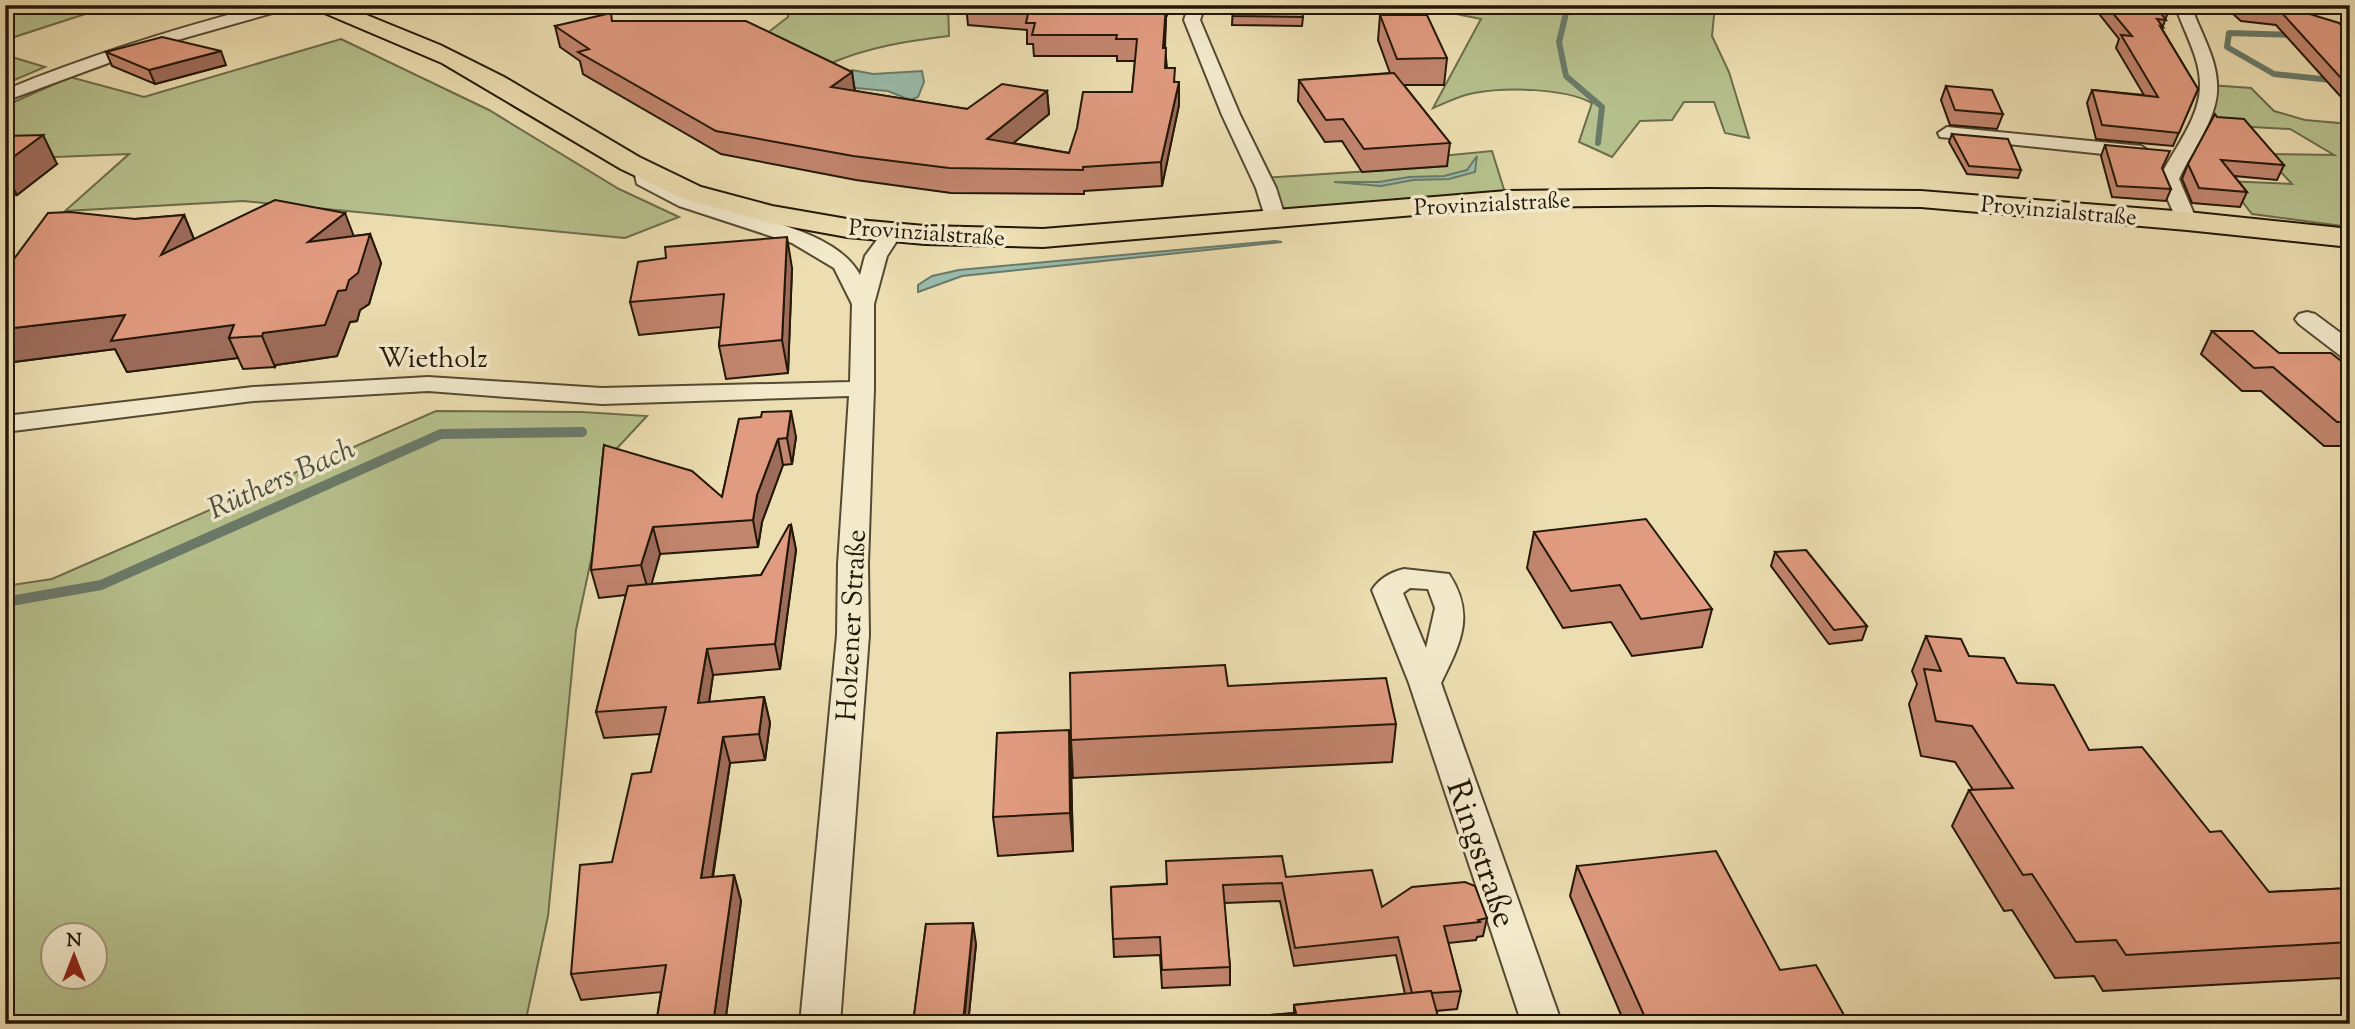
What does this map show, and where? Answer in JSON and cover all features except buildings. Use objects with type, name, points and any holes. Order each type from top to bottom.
[{"type":"main road","name":"Provinzialstraße","points":[[322,5],[417,42],[467,67],[644,171],[689,192],[804,222],[892,233],[967,238],[1043,238],[1507,199],[1710,197],[1921,199],[2187,221],[2350,238]]},
{"type":"street","points":[[5,96],[64,71],[137,46],[285,5]]},
{"type":"street","points":[[1197,5],[1192,20],[1231,115],[1266,188],[1276,220]]},
{"type":"street","points":[[2183,5],[2209,85],[2199,124],[2179,155],[2169,179],[2187,221]]},
{"type":"street","points":[[1947,133],[2179,155]]},
{"type":"street","name":"Provinzialstraße","points":[[644,171],[644,180],[686,202],[799,239],[825,252],[843,264],[863,304]]},
{"type":"street","name":"Holzener Straße","points":[[820,1024],[853,635],[853,564],[862,389],[863,304],[876,256],[892,233]]},
{"type":"street","points":[[2307,319],[2350,352]]},
{"type":"street","name":"Wietholz","points":[[5,424],[253,394],[428,384],[602,396],[862,389]]},
{"type":"street","name":"Ringstraße","points":[[1425,683],[1542,1024]]},
{"type":"green space","points":[[5,5],[113,5],[5,40]]},
{"type":"green space","points":[[789,5],[948,5],[949,36],[858,53],[829,64],[766,34],[788,17]]},
{"type":"green space","points":[[1429,5],[1715,5],[1712,36],[1729,72],[1749,138],[1725,133],[1714,102],[1684,102],[1672,120],[1640,121],[1612,157],[1579,142],[1592,103],[1566,94],[1534,90],[1487,91],[1458,97],[1433,108],[1481,19],[1426,8]]},
{"type":"green space","points":[[341,39],[489,110],[619,189],[679,217],[625,238],[243,201],[65,211],[129,154],[5,159],[5,106],[70,77],[144,97]]},
{"type":"green space","points":[[5,55],[45,67],[5,84]]},
{"type":"green space","points":[[2209,85],[2251,88],[2274,111],[2305,120],[2350,124],[2350,227],[2252,214],[2226,181],[2292,184],[2264,154],[2334,155],[2290,129],[2199,124]]},
{"type":"green space","points":[[1492,151],[1507,199],[1276,220],[1261,178],[1447,166],[1440,156]]},
{"type":"green space","points":[[436,411],[582,412],[647,416],[607,459],[603,504],[576,630],[548,916],[525,1024],[5,1024],[5,586],[52,579]]},
{"type":"shaded area","points":[[852,70],[873,74],[922,71],[924,82],[918,97],[910,100],[888,91],[833,86]]},
{"type":"shaded area","points":[[1477,156],[1475,172],[1449,179],[1413,180],[1381,186],[1334,182],[1379,182],[1409,177],[1444,176],[1467,170]]},
{"type":"shaded area","points":[[1282,242],[962,276],[918,292],[918,285],[932,276],[959,270]]},
{"type":"waterway","points":[[1568,5],[1559,42],[1566,76],[1602,107],[1598,143]]},
{"type":"waterway","points":[[2298,35],[2229,33],[2227,47],[2274,74],[2350,82]]},
{"type":"waterway","name":"Rüthers Bach","points":[[5,602],[101,585],[441,434],[582,432]]}]
